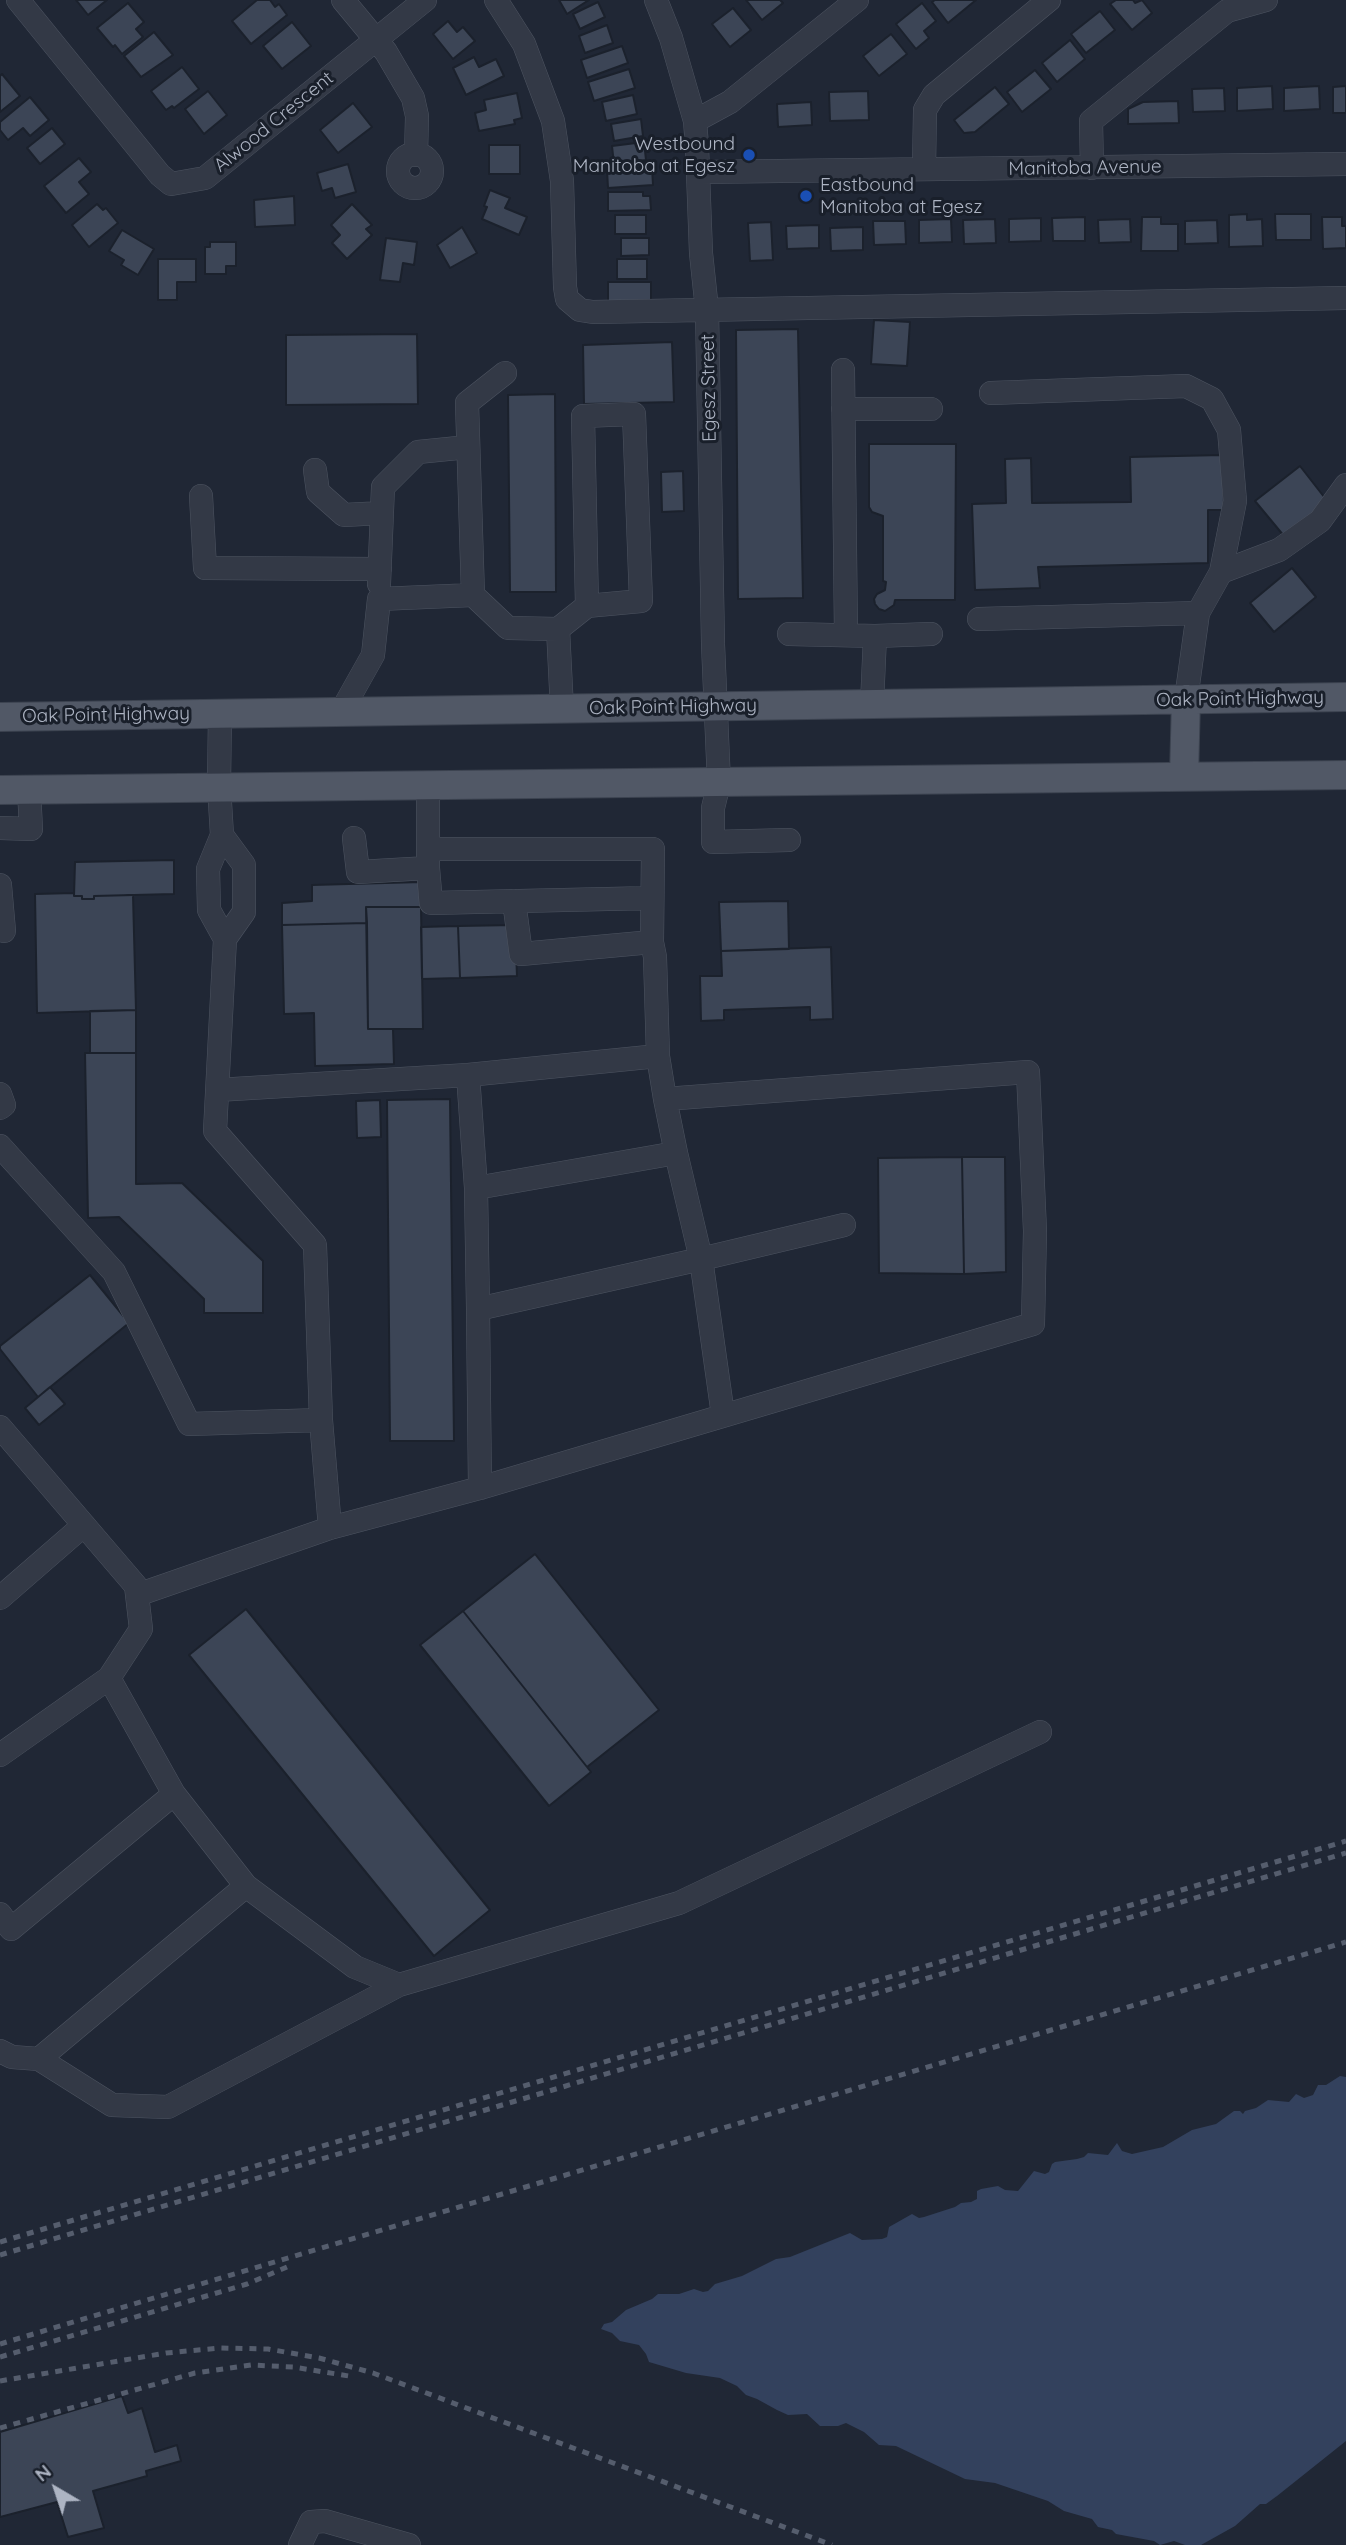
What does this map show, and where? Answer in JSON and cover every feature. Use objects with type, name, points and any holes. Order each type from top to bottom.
[{"type":"main road","name":"Oak Point Highway","points":[[0,717],[1346,697]]},
{"type":"main road","points":[[1184,777],[1186,699]]},
{"type":"main road","points":[[0,790],[1346,775]]},
{"type":"street","name":"Alwood Crescent","points":[[18,0],[160,175],[171,184],[205,178],[425,0]]},
{"type":"street","points":[[343,0],[376,40],[413,98],[417,116],[416,155]]},
{"type":"street","points":[[496,0],[524,44],[553,121],[562,181],[567,299],[580,310],[593,312],[1346,298]]},
{"type":"street","name":"Egesz Street","points":[[656,0],[671,38],[695,121],[699,172],[701,253],[707,310],[713,644],[719,783],[713,808],[713,842],[789,840]]},
{"type":"street","points":[[695,121],[730,102],[857,0]]},
{"type":"street","points":[[924,169],[925,110],[934,95],[1049,0]]},
{"type":"street","points":[[1091,168],[1091,121],[1227,11],[1266,0]]},
{"type":"street","name":"Manitoba Avenue","points":[[699,172],[1346,164]]},
{"type":"street","points":[[843,370],[846,635]]},
{"type":"street","points":[[505,373],[467,403],[473,595],[508,628],[558,629],[587,606],[641,601],[634,414],[583,416],[587,606]]},
{"type":"street","points":[[991,393],[1186,386],[1212,399],[1229,430],[1235,501],[1221,572],[1198,613],[1186,699]]},
{"type":"street","points":[[843,409],[930,409]]},
{"type":"street","points":[[341,712],[373,655],[379,599],[383,488],[418,452],[468,447]]},
{"type":"street","points":[[315,470],[318,492],[344,514],[382,513]]},
{"type":"street","points":[[1221,572],[1279,550],[1320,521],[1346,485]]},
{"type":"street","points":[[201,496],[205,568],[380,569]]},
{"type":"street","points":[[379,599],[473,595]]},
{"type":"street","points":[[979,619],[1198,613]]},
{"type":"street","points":[[558,629],[562,709]]},
{"type":"street","points":[[789,634],[931,634]]},
{"type":"street","points":[[872,704],[875,636]]},
{"type":"street","points":[[220,713],[219,786],[222,835],[208,869],[209,910],[225,939],[215,1131],[315,1245],[321,1420],[330,1528]]},
{"type":"street","points":[[428,785],[431,903],[652,898]]},
{"type":"street","points":[[0,828],[31,829],[30,790]]},
{"type":"street","points":[[222,835],[244,865],[244,912],[225,939]]},
{"type":"street","points":[[354,838],[358,872],[428,858],[653,849],[652,942],[655,957],[658,1056],[676,1153],[701,1259],[723,1415]]},
{"type":"street","points":[[0,885],[4,931]]},
{"type":"street","points":[[514,901],[522,954],[652,942]]},
{"type":"street","points":[[217,1090],[468,1075],[658,1056]]},
{"type":"street","points":[[137,1595],[330,1528],[480,1488],[723,1415],[835,1385],[1033,1324],[1035,1231],[1028,1072],[665,1098]]},
{"type":"street","points":[[468,1075],[476,1188],[480,1488]]},
{"type":"street","points":[[0,1094],[4,1105],[0,1108]]},
{"type":"street","points":[[0,1146],[114,1272],[189,1424],[321,1420]]},
{"type":"street","points":[[476,1188],[676,1153]]},
{"type":"street","points":[[478,1308],[844,1225]]},
{"type":"street","points":[[0,1427],[136,1586],[141,1629],[109,1678],[0,1755]]},
{"type":"street","points":[[0,1598],[84,1525]]},
{"type":"street","points":[[109,1678],[174,1794],[246,1886],[355,1967],[399,1985]]},
{"type":"street","points":[[0,2052],[12,2057],[39,2059],[112,2105],[168,2106],[399,1985],[679,1903],[1040,1732]]},
{"type":"street","points":[[4,1927],[174,1794]]},
{"type":"street","points":[[39,2059],[246,1886]]},
{"type":"street","points":[[300,2545],[311,2522],[325,2521],[409,2545]]},
{"type":"water","points":[[1340,2076],[1346,2077],[1346,2441],[1266,2504],[1260,2504],[1235,2526],[1201,2545],[1185,2545],[1174,2541],[1160,2545],[1154,2541],[1116,2534],[1112,2530],[1098,2527],[1092,2519],[1064,2511],[1048,2501],[995,2483],[965,2479],[896,2446],[879,2445],[864,2432],[846,2423],[820,2426],[807,2414],[788,2415],[746,2395],[737,2386],[720,2378],[686,2373],[649,2362],[639,2345],[620,2341],[612,2333],[601,2329],[604,2324],[612,2322],[626,2310],[658,2294],[679,2294],[694,2289],[708,2291],[715,2284],[742,2276],[776,2259],[790,2257],[850,2233],[862,2240],[882,2239],[887,2237],[889,2227],[912,2214],[919,2218],[924,2217],[971,2202],[977,2199],[977,2191],[981,2189],[998,2186],[1005,2190],[1018,2191],[1034,2171],[1045,2174],[1055,2162],[1077,2159],[1088,2153],[1108,2155],[1117,2143],[1122,2151],[1132,2154],[1163,2147],[1192,2130],[1216,2124],[1234,2111],[1243,2114],[1268,2100],[1289,2102],[1296,2094],[1304,2098],[1313,2095],[1318,2085],[1326,2085]]},
{"type":"building","points":[[76,0],[107,0],[88,15]]},
{"type":"building","points":[[257,0],[270,0],[275,7],[279,4],[287,15],[251,44],[232,21]]},
{"type":"building","points":[[559,0],[589,0],[567,14]]},
{"type":"building","points":[[746,0],[780,0],[783,3],[762,20]]},
{"type":"building","points":[[976,0],[948,23],[932,2]]},
{"type":"building","points":[[1116,0],[1133,0],[1135,3],[1142,0],[1152,13],[1132,30],[1110,4]]},
{"type":"building","points":[[598,2],[605,17],[580,29],[573,14]]},
{"type":"building","points":[[128,3],[144,22],[136,29],[143,37],[122,54],[97,28]]},
{"type":"building","points":[[922,3],[936,21],[924,31],[929,38],[916,49],[896,24]]},
{"type":"building","points":[[733,8],[751,30],[730,47],[712,24]]},
{"type":"building","points":[[1100,11],[1115,30],[1086,53],[1071,34]]},
{"type":"building","points":[[448,21],[457,32],[463,27],[475,41],[453,59],[433,34]]},
{"type":"building","points":[[292,22],[311,46],[282,69],[263,46]]},
{"type":"building","points":[[607,25],[613,43],[585,53],[579,36]]},
{"type":"building","points":[[154,32],[173,55],[141,77],[124,56]]},
{"type":"building","points":[[891,34],[907,54],[879,76],[863,56]]},
{"type":"building","points":[[1070,40],[1085,59],[1057,82],[1042,63]]},
{"type":"building","points":[[622,46],[628,63],[587,78],[581,60]]},
{"type":"building","points":[[474,57],[479,67],[496,59],[504,76],[466,95],[453,68]]},
{"type":"building","points":[[182,67],[199,89],[174,108],[172,106],[166,110],[151,91]]},
{"type":"building","points":[[629,69],[635,88],[594,101],[588,82]]},
{"type":"building","points":[[1035,70],[1051,89],[1022,112],[1007,92]]},
{"type":"building","points":[[2,74],[20,96],[0,112],[0,76]]},
{"type":"building","points":[[1272,86],[1273,109],[1237,111],[1237,88]]},
{"type":"building","points":[[1319,86],[1320,109],[1284,111],[1284,88]]},
{"type":"building","points":[[1346,86],[1346,113],[1333,113],[1333,87]]},
{"type":"building","points":[[995,87],[1009,104],[975,132],[964,133],[954,120]]},
{"type":"building","points":[[1224,88],[1225,111],[1193,112],[1192,89]]},
{"type":"building","points":[[208,91],[227,115],[204,134],[185,109]]},
{"type":"building","points":[[868,91],[869,120],[830,121],[829,92]]},
{"type":"building","points":[[517,93],[522,118],[514,120],[515,124],[479,131],[475,113],[486,110],[484,100]]},
{"type":"building","points":[[633,95],[637,114],[606,121],[602,102]]},
{"type":"building","points":[[30,97],[49,120],[30,136],[23,128],[8,140],[0,130],[0,122]]},
{"type":"building","points":[[1178,101],[1179,123],[1128,124],[1128,109],[1143,102]]},
{"type":"building","points":[[811,102],[812,125],[778,127],[777,104]]},
{"type":"building","points":[[353,103],[372,127],[338,153],[320,130]]},
{"type":"building","points":[[641,119],[643,136],[614,141],[611,124]]},
{"type":"building","points":[[52,128],[65,144],[40,164],[27,148]]},
{"type":"building","points":[[644,142],[646,160],[614,164],[612,146]]},
{"type":"building","points":[[489,145],[520,145],[520,174],[489,174]]},
{"type":"building","points":[[79,158],[91,172],[79,182],[89,194],[66,213],[44,186]]},
{"type":"building","points":[[348,164],[356,192],[335,198],[332,188],[322,191],[317,173]]},
{"type":"building","points":[[652,167],[653,185],[608,188],[607,170]]},
{"type":"building","points":[[490,190],[510,198],[505,208],[527,217],[519,235],[482,219]]},
{"type":"building","points":[[608,192],[643,192],[643,196],[650,196],[651,210],[608,211]]},
{"type":"building","points":[[294,196],[295,225],[255,227],[254,200]]},
{"type":"building","points":[[97,204],[103,210],[106,208],[118,223],[89,247],[72,225]]},
{"type":"building","points":[[352,204],[372,225],[366,229],[372,235],[347,259],[332,243],[340,235],[331,225]]},
{"type":"building","points":[[1247,214],[1247,220],[1262,219],[1263,246],[1229,247],[1229,215]]},
{"type":"building","points":[[1275,214],[1311,214],[1311,240],[1276,240]]},
{"type":"building","points":[[615,215],[646,215],[646,234],[615,234]]},
{"type":"building","points":[[1085,217],[1085,241],[1053,241],[1052,218]]},
{"type":"building","points":[[1142,217],[1161,217],[1161,224],[1178,224],[1178,251],[1141,251]]},
{"type":"building","points":[[1322,217],[1342,217],[1342,226],[1346,226],[1346,248],[1323,249]]},
{"type":"building","points":[[1041,218],[1041,241],[1009,242],[1009,219]]},
{"type":"building","points":[[951,219],[952,242],[919,243],[919,220]]},
{"type":"building","points":[[995,219],[996,243],[964,244],[963,220]]},
{"type":"building","points":[[1130,219],[1131,242],[1099,243],[1098,220]]},
{"type":"building","points":[[1217,220],[1218,243],[1185,244],[1185,221]]},
{"type":"building","points":[[873,221],[905,221],[906,244],[874,245]]},
{"type":"building","points":[[771,222],[773,260],[750,261],[748,223]]},
{"type":"building","points":[[819,225],[819,248],[787,249],[786,226]]},
{"type":"building","points":[[462,227],[477,253],[450,268],[437,245]]},
{"type":"building","points":[[863,227],[863,250],[831,251],[830,228]]},
{"type":"building","points":[[122,230],[154,249],[138,275],[121,265],[124,260],[109,251]]},
{"type":"building","points":[[386,238],[417,242],[414,265],[403,263],[400,282],[380,280]]},
{"type":"building","points":[[621,238],[649,238],[649,255],[621,256]]},
{"type":"building","points":[[210,242],[236,242],[236,266],[226,266],[226,274],[205,274],[205,247],[210,247]]},
{"type":"building","points":[[158,259],[196,259],[196,282],[177,282],[177,300],[158,300]]},
{"type":"building","points":[[617,259],[647,259],[647,279],[617,279]]},
{"type":"building","points":[[608,282],[651,282],[651,302],[608,303]]},
{"type":"building","points":[[874,320],[910,322],[907,366],[871,364]]},
{"type":"building","points":[[798,329],[803,598],[738,599],[736,330]]},
{"type":"building","points":[[417,334],[418,404],[286,405],[286,335]]},
{"type":"building","points":[[672,342],[674,402],[584,404],[583,345]]},
{"type":"building","points":[[555,394],[556,592],[510,592],[508,395]]},
{"type":"building","points":[[869,444],[956,444],[955,600],[895,600],[894,605],[885,611],[875,604],[874,599],[885,590],[886,582],[883,581],[883,516],[872,512],[869,507]]},
{"type":"building","points":[[1223,455],[1224,510],[1208,510],[1208,563],[1038,567],[1040,588],[975,590],[972,504],[1006,503],[1005,459],[1031,458],[1032,503],[1131,502],[1130,457]]},
{"type":"building","points":[[1300,466],[1328,502],[1284,536],[1255,501]]},
{"type":"building","points":[[683,471],[684,511],[662,512],[661,472]]},
{"type":"building","points":[[1292,568],[1316,597],[1274,632],[1250,603]]},
{"type":"building","points":[[174,860],[174,894],[94,896],[94,899],[74,896],[75,862]]},
{"type":"building","points":[[422,882],[421,907],[366,907],[367,923],[282,925],[282,903],[312,901],[312,885]]},
{"type":"building","points":[[74,893],[74,896],[82,896],[82,899],[133,895],[136,1010],[37,1013],[35,894]]},
{"type":"building","points":[[788,901],[789,949],[721,951],[719,902]]},
{"type":"building","points":[[366,907],[421,907],[423,1029],[368,1029]]},
{"type":"building","points":[[367,923],[368,1029],[393,1029],[394,1064],[315,1066],[314,1013],[284,1014],[282,925]]},
{"type":"building","points":[[515,925],[517,976],[460,978],[458,926]]},
{"type":"building","points":[[458,926],[460,978],[422,979],[421,927]]},
{"type":"building","points":[[831,947],[833,1019],[810,1020],[810,1007],[724,1010],[724,1020],[701,1021],[700,976],[722,976],[721,951]]},
{"type":"building","points":[[136,1010],[136,1053],[90,1053],[90,1011]]},
{"type":"building","points":[[85,1053],[136,1053],[136,1184],[182,1183],[263,1261],[263,1313],[204,1313],[204,1299],[119,1217],[88,1218]]},
{"type":"building","points":[[450,1099],[454,1441],[390,1441],[387,1100]]},
{"type":"building","points":[[380,1100],[381,1137],[357,1138],[356,1101]]},
{"type":"building","points":[[962,1157],[964,1274],[879,1273],[878,1158]]},
{"type":"building","points":[[962,1157],[1005,1157],[1006,1272],[964,1274]]},
{"type":"building","points":[[90,1275],[129,1323],[38,1397],[0,1346]]},
{"type":"building","points":[[50,1387],[65,1404],[39,1425],[25,1408]]},
{"type":"building","points":[[535,1554],[659,1710],[587,1767],[463,1611]]},
{"type":"building","points":[[246,1609],[490,1910],[434,1956],[189,1655]]},
{"type":"building","points":[[463,1611],[591,1772],[549,1806],[420,1645]]},
{"type":"building","points":[[122,2396],[128,2413],[142,2408],[155,2452],[177,2445],[181,2461],[146,2471],[147,2476],[93,2491],[104,2528],[68,2537],[57,2502],[0,2517],[0,2432]]},
{"type":"railway","points":[[0,2242],[1346,1841]]},
{"type":"railway","points":[[0,2255],[1346,1853]]},
{"type":"railway","points":[[0,2344],[1346,1942]]},
{"type":"railway","points":[[0,2357],[247,2284],[287,2267]]},
{"type":"railway","points":[[0,2381],[166,2353],[220,2348],[268,2349],[319,2358],[373,2373],[832,2545]]},
{"type":"railway","points":[[0,2428],[195,2373],[251,2365],[293,2367],[355,2377]]},
{"type":"place","name":"Westbound Manitoba at Egesz","points":[[749,155]]},
{"type":"place","name":"Eastbound Manitoba at Egesz","points":[[806,196]]}]
